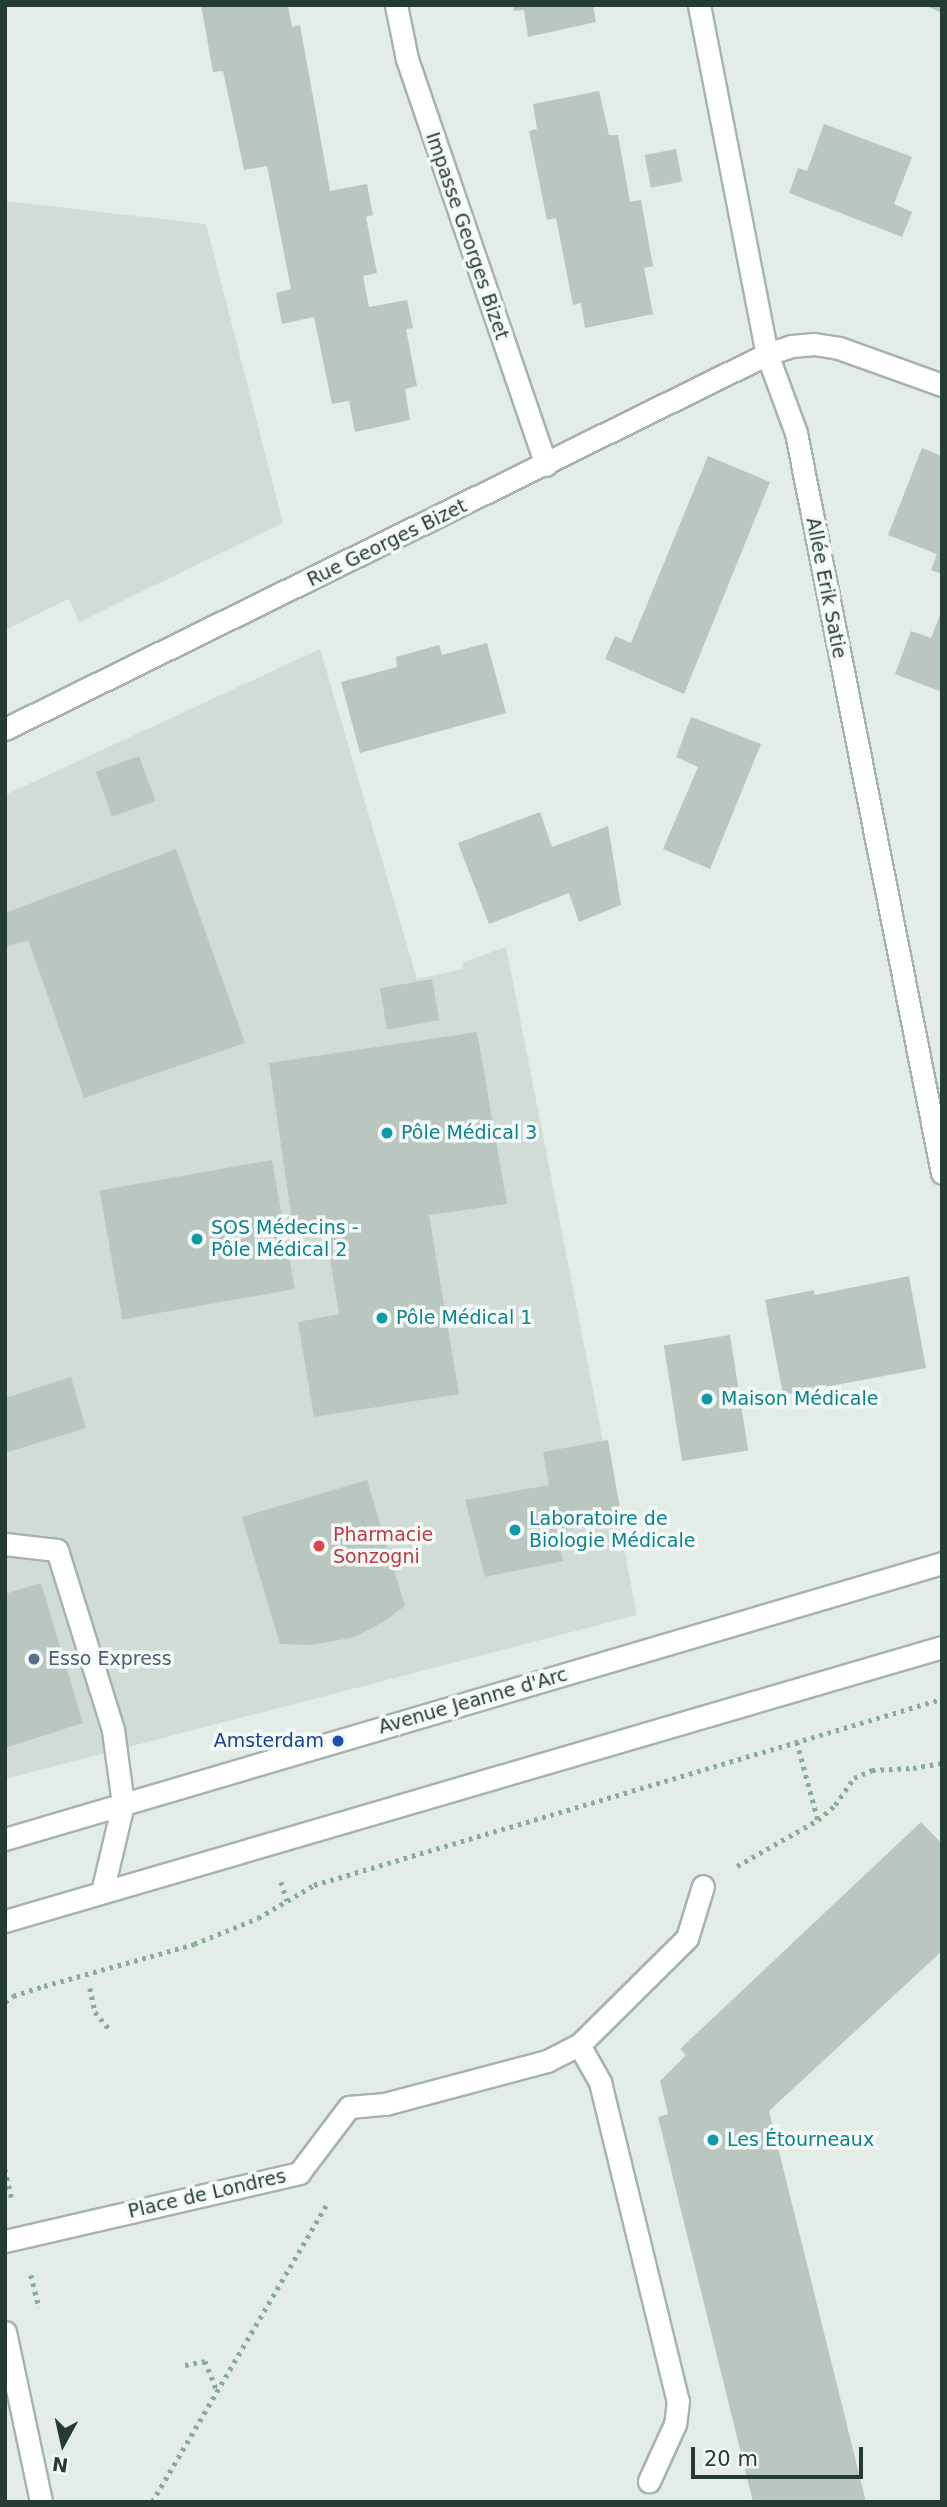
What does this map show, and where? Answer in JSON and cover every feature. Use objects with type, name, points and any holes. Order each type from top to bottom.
[{"type":"street","name":"Impasse Georges Bizet","points":[[396,5],[407,59],[545,465]]},
{"type":"street","name":"Allée Erik Satie","points":[[699,5],[767,354],[796,432],[942,1173]]},
{"type":"street","name":"Rue Georges Bizet","points":[[5,729],[767,354],[792,346],[814,344],[839,348],[942,385]]},
{"type":"street","points":[[5,1544],[57,1550],[113,1730],[123,1804],[102,1892]]},
{"type":"street","name":"Avenue Jeanne d'Arc","points":[[5,1839],[942,1563]]},
{"type":"street","points":[[5,1921],[942,1647]]},
{"type":"street","name":"Place de Londres","points":[[5,2241],[299,2173],[349,2107],[385,2104],[533,2065],[579,2045],[687,1938],[703,1886]]},
{"type":"street","points":[[579,2045],[600,2082],[678,2401],[675,2424],[649,2481]]},
{"type":"street","points":[[5,2332],[41,2502]]},
{"type":"path","points":[[5,2002],[29,1991],[194,1944],[258,1918],[314,1885],[942,1699]]},
{"type":"path","points":[[797,1742],[818,1820]]},
{"type":"path","points":[[703,1886],[818,1820],[835,1805],[855,1778],[872,1770],[942,1763]]},
{"type":"path","points":[[90,1989],[95,2012],[111,2031]]},
{"type":"path","points":[[152,2502],[270,2299],[325,2212],[329,2195],[299,2173]]},
{"type":"path","points":[[185,2365],[205,2361],[217,2392]]},
{"type":"shaded area","points":[[5,201],[206,224],[283,523],[79,622],[69,599],[5,630]]},
{"type":"shaded area","points":[[320,649],[417,979],[463,969],[463,962],[506,947],[637,1615],[5,1779],[5,795]]},
{"type":"building","points":[[201,5],[288,5],[292,27],[300,25],[330,191],[367,184],[373,215],[366,217],[377,273],[363,276],[369,307],[407,300],[413,328],[406,329],[417,386],[405,389],[410,420],[355,432],[349,401],[332,404],[314,317],[282,324],[276,293],[291,289],[267,166],[244,170],[223,71],[213,72]]},
{"type":"building","points":[[513,5],[593,5],[596,22],[528,37],[524,10],[514,11]]},
{"type":"building","points":[[924,5],[942,5],[942,13]]},
{"type":"building","points":[[599,91],[609,135],[618,135],[630,202],[641,200],[653,266],[644,268],[653,314],[585,328],[581,303],[573,305],[556,218],[547,220],[529,131],[537,129],[533,104]]},
{"type":"building","points":[[824,124],[912,157],[894,204],[912,212],[902,237],[789,193],[798,168],[807,171]]},
{"type":"building","points":[[676,149],[682,181],[651,187],[645,155]]},
{"type":"building","points":[[922,448],[942,456],[942,574],[931,570],[937,554],[888,535]]},
{"type":"building","points":[[708,456],[770,482],[684,694],[605,659],[615,636],[631,643]]},
{"type":"building","points":[[942,610],[942,692],[895,674],[911,631],[931,638]]},
{"type":"building","points":[[487,643],[506,713],[360,753],[341,682],[397,667],[396,657],[439,645],[442,655]]},
{"type":"building","points":[[691,717],[761,744],[710,869],[663,849],[698,767],[676,757]]},
{"type":"building","points":[[139,756],[155,801],[112,817],[96,772]]},
{"type":"building","points":[[540,812],[552,847],[608,826],[621,905],[579,922],[569,893],[489,924],[458,843]]},
{"type":"building","points":[[176,849],[245,1043],[84,1098],[28,940],[5,947],[5,913]]},
{"type":"building","points":[[432,979],[439,1020],[387,1030],[380,988]]},
{"type":"building","name":"Pôle Médical 3","points":[[477,1032],[507,1204],[429,1215],[459,1394],[314,1417],[298,1322],[339,1314],[325,1228],[294,1234],[269,1063]]},
{"type":"building","name":"SOS Médecins - Pôle Médical 2","points":[[272,1160],[295,1289],[122,1319],[100,1190]]},
{"type":"building","points":[[909,1276],[926,1368],[783,1395],[765,1300],[814,1290],[815,1295]]},
{"type":"building","name":"Maison Médicale","points":[[730,1335],[748,1451],[682,1461],[664,1345]]},
{"type":"building","points":[[71,1377],[86,1428],[5,1453],[5,1398]]},
{"type":"building","points":[[608,1440],[622,1520],[557,1532],[563,1561],[485,1577],[465,1500],[549,1485],[543,1452]]},
{"type":"building","name":"Pharmacie Sonzogni","points":[[367,1480],[405,1606],[355,1637],[312,1645],[280,1644],[242,1517]]},
{"type":"building","name":"Esso Express","points":[[41,1583],[83,1723],[5,1748],[5,1594]]},
{"type":"building","name":"Les Étourneaux","points":[[921,1822],[942,1844],[942,1951],[769,2111],[866,2502],[753,2502],[658,2117],[668,2114],[660,2081],[686,2055],[680,2049]]},
{"type":"place","name":"Pôle Médical 3","points":[[387,1133]]},
{"type":"place","name":"SOS Médecins - Pôle Médical 2","points":[[197,1239]]},
{"type":"place","name":"Pôle Médical 1","points":[[382,1318]]},
{"type":"place","name":"Maison Médicale","points":[[707,1399]]},
{"type":"place","name":"Laboratoire de Biologie Médicale","points":[[515,1530]]},
{"type":"place","name":"Pharmacie Sonzogni","points":[[319,1546]]},
{"type":"place","name":"Esso Express","points":[[34,1659]]},
{"type":"place","name":"Amsterdam","points":[[338,1741]]},
{"type":"place","name":"Les Étourneaux","points":[[713,2140]]}]
